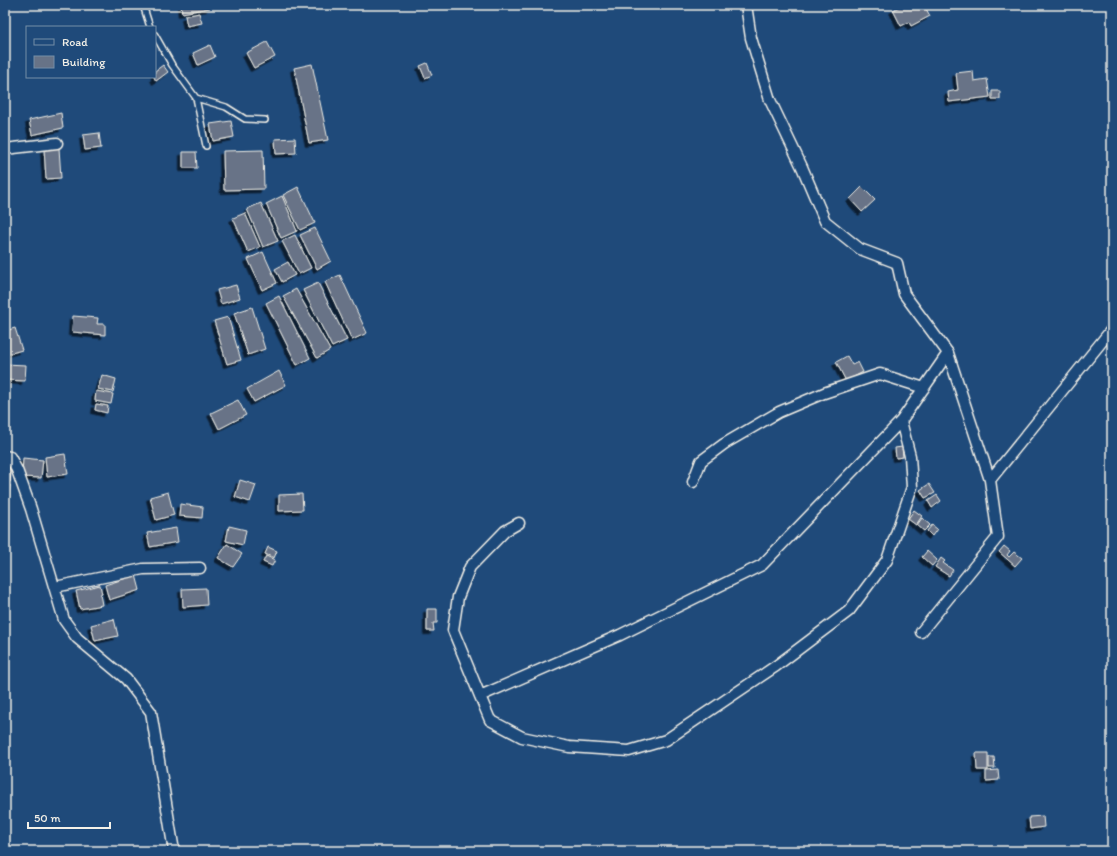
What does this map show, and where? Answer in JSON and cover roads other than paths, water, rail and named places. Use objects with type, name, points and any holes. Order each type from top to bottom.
[{"type":"street","points":[[746,5],[751,38],[770,100],[802,167],[825,222],[860,250],[897,263],[904,294],[948,353],[990,480],[998,538],[921,632]]},
{"type":"street","points":[[5,148],[57,143]]},
{"type":"street","points":[[990,480],[1112,329]]},
{"type":"street","points":[[480,696],[620,635],[762,565],[901,421],[948,353]]},
{"type":"street","points":[[693,482],[701,461],[724,444],[779,412],[818,396],[880,374],[924,388]]},
{"type":"street","points":[[519,523],[505,531],[470,567],[458,597],[453,630],[490,720],[522,737],[569,747],[629,751],[666,740],[776,666],[849,611],[887,560],[912,487],[910,456],[901,421]]},
{"type":"street","points":[[5,456],[10,457],[17,470],[31,509],[64,620],[77,638],[126,679],[151,712],[174,851]]},
{"type":"street","points":[[55,587],[143,569],[200,568]]},
{"type":"lane","points":[[143,5],[150,26]]},
{"type":"lane","points":[[156,38],[172,65],[196,98],[206,146]]},
{"type":"lane","points":[[196,98],[226,107],[245,119],[265,120]]}]
